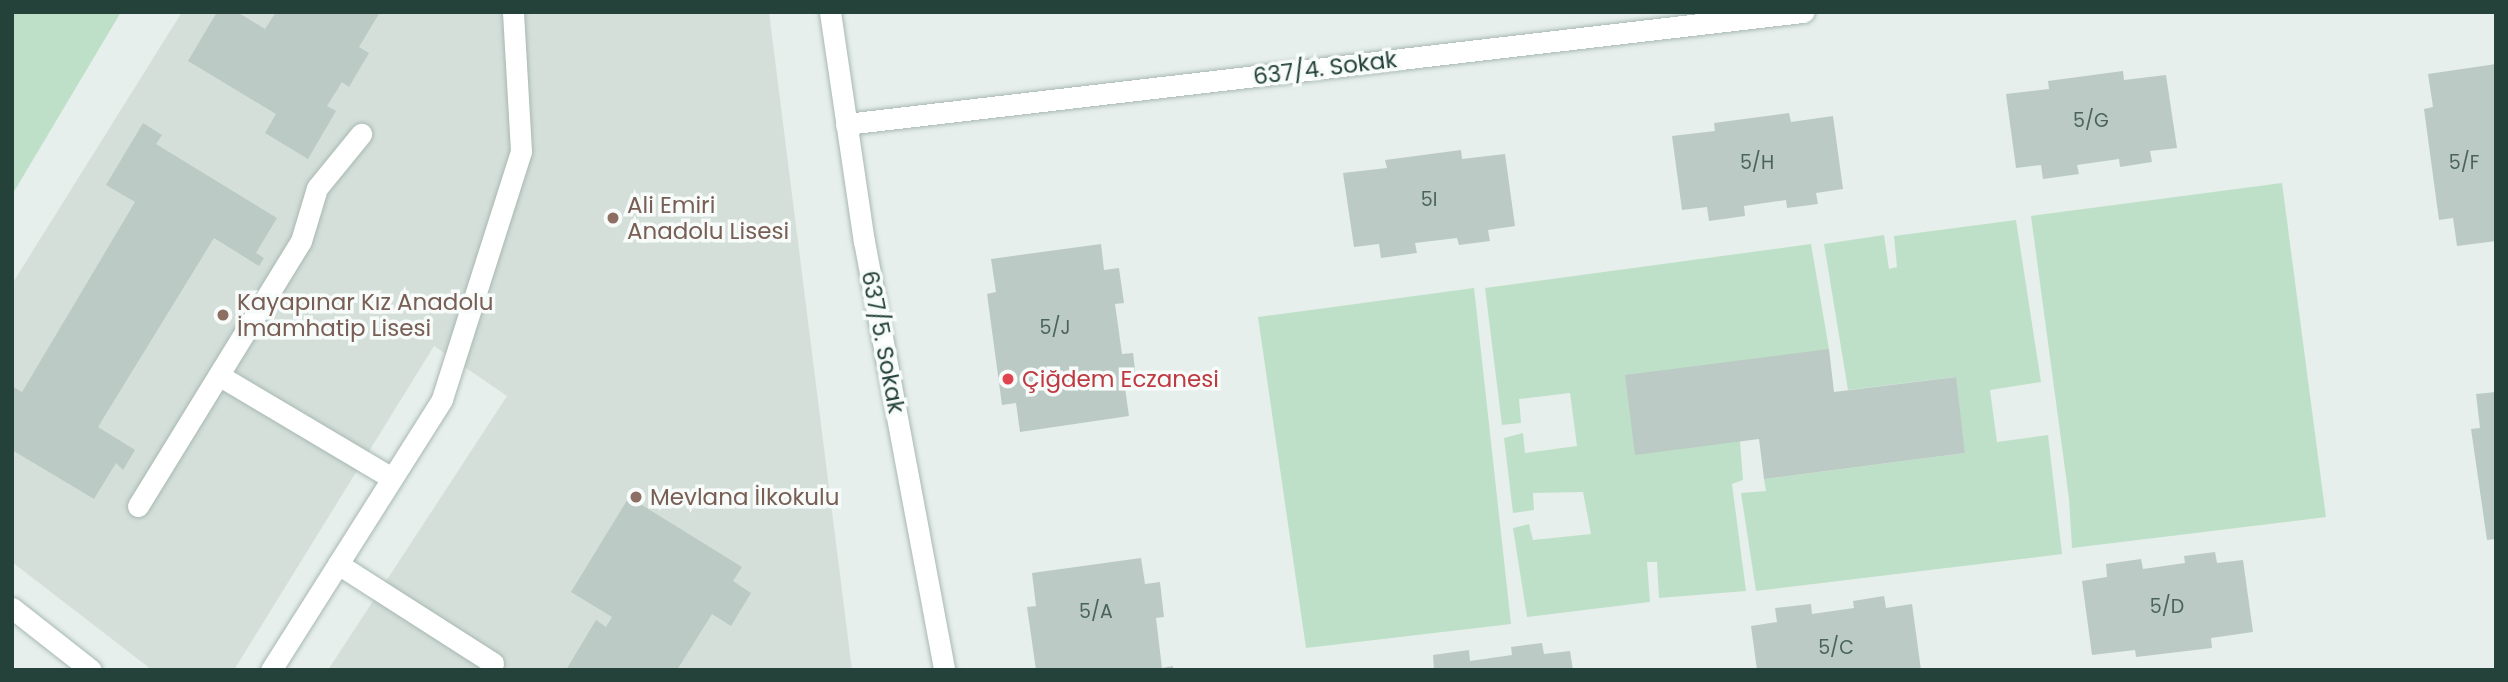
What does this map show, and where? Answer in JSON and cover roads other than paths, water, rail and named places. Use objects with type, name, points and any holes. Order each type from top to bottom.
[{"type":"street","points":[[271,670],[442,399],[521,151],[513,12]]},
{"type":"street","name":"637/5. Sokak","points":[[830,12],[864,242],[944,670]]},
{"type":"street","name":"637/4. Sokak","points":[[846,124],[1803,12]]},
{"type":"street","points":[[138,506],[301,241],[317,188],[361,134]]},
{"type":"street","points":[[220,376],[392,478]]},
{"type":"street","points":[[338,564],[492,663]]},
{"type":"street","points":[[12,608],[91,670]]},
{"type":"place","name":"Ali Emiri Anadolu Lisesi","points":[[613,218]]},
{"type":"place","name":"Kayapınar Kız Anadolu İmamhatip Lisesi","points":[[223,315]]},
{"type":"place","name":"Çiğdem Eczanesi","points":[[1008,379]]},
{"type":"place","name":"Mevlana İlkokulu","points":[[636,497]]}]
